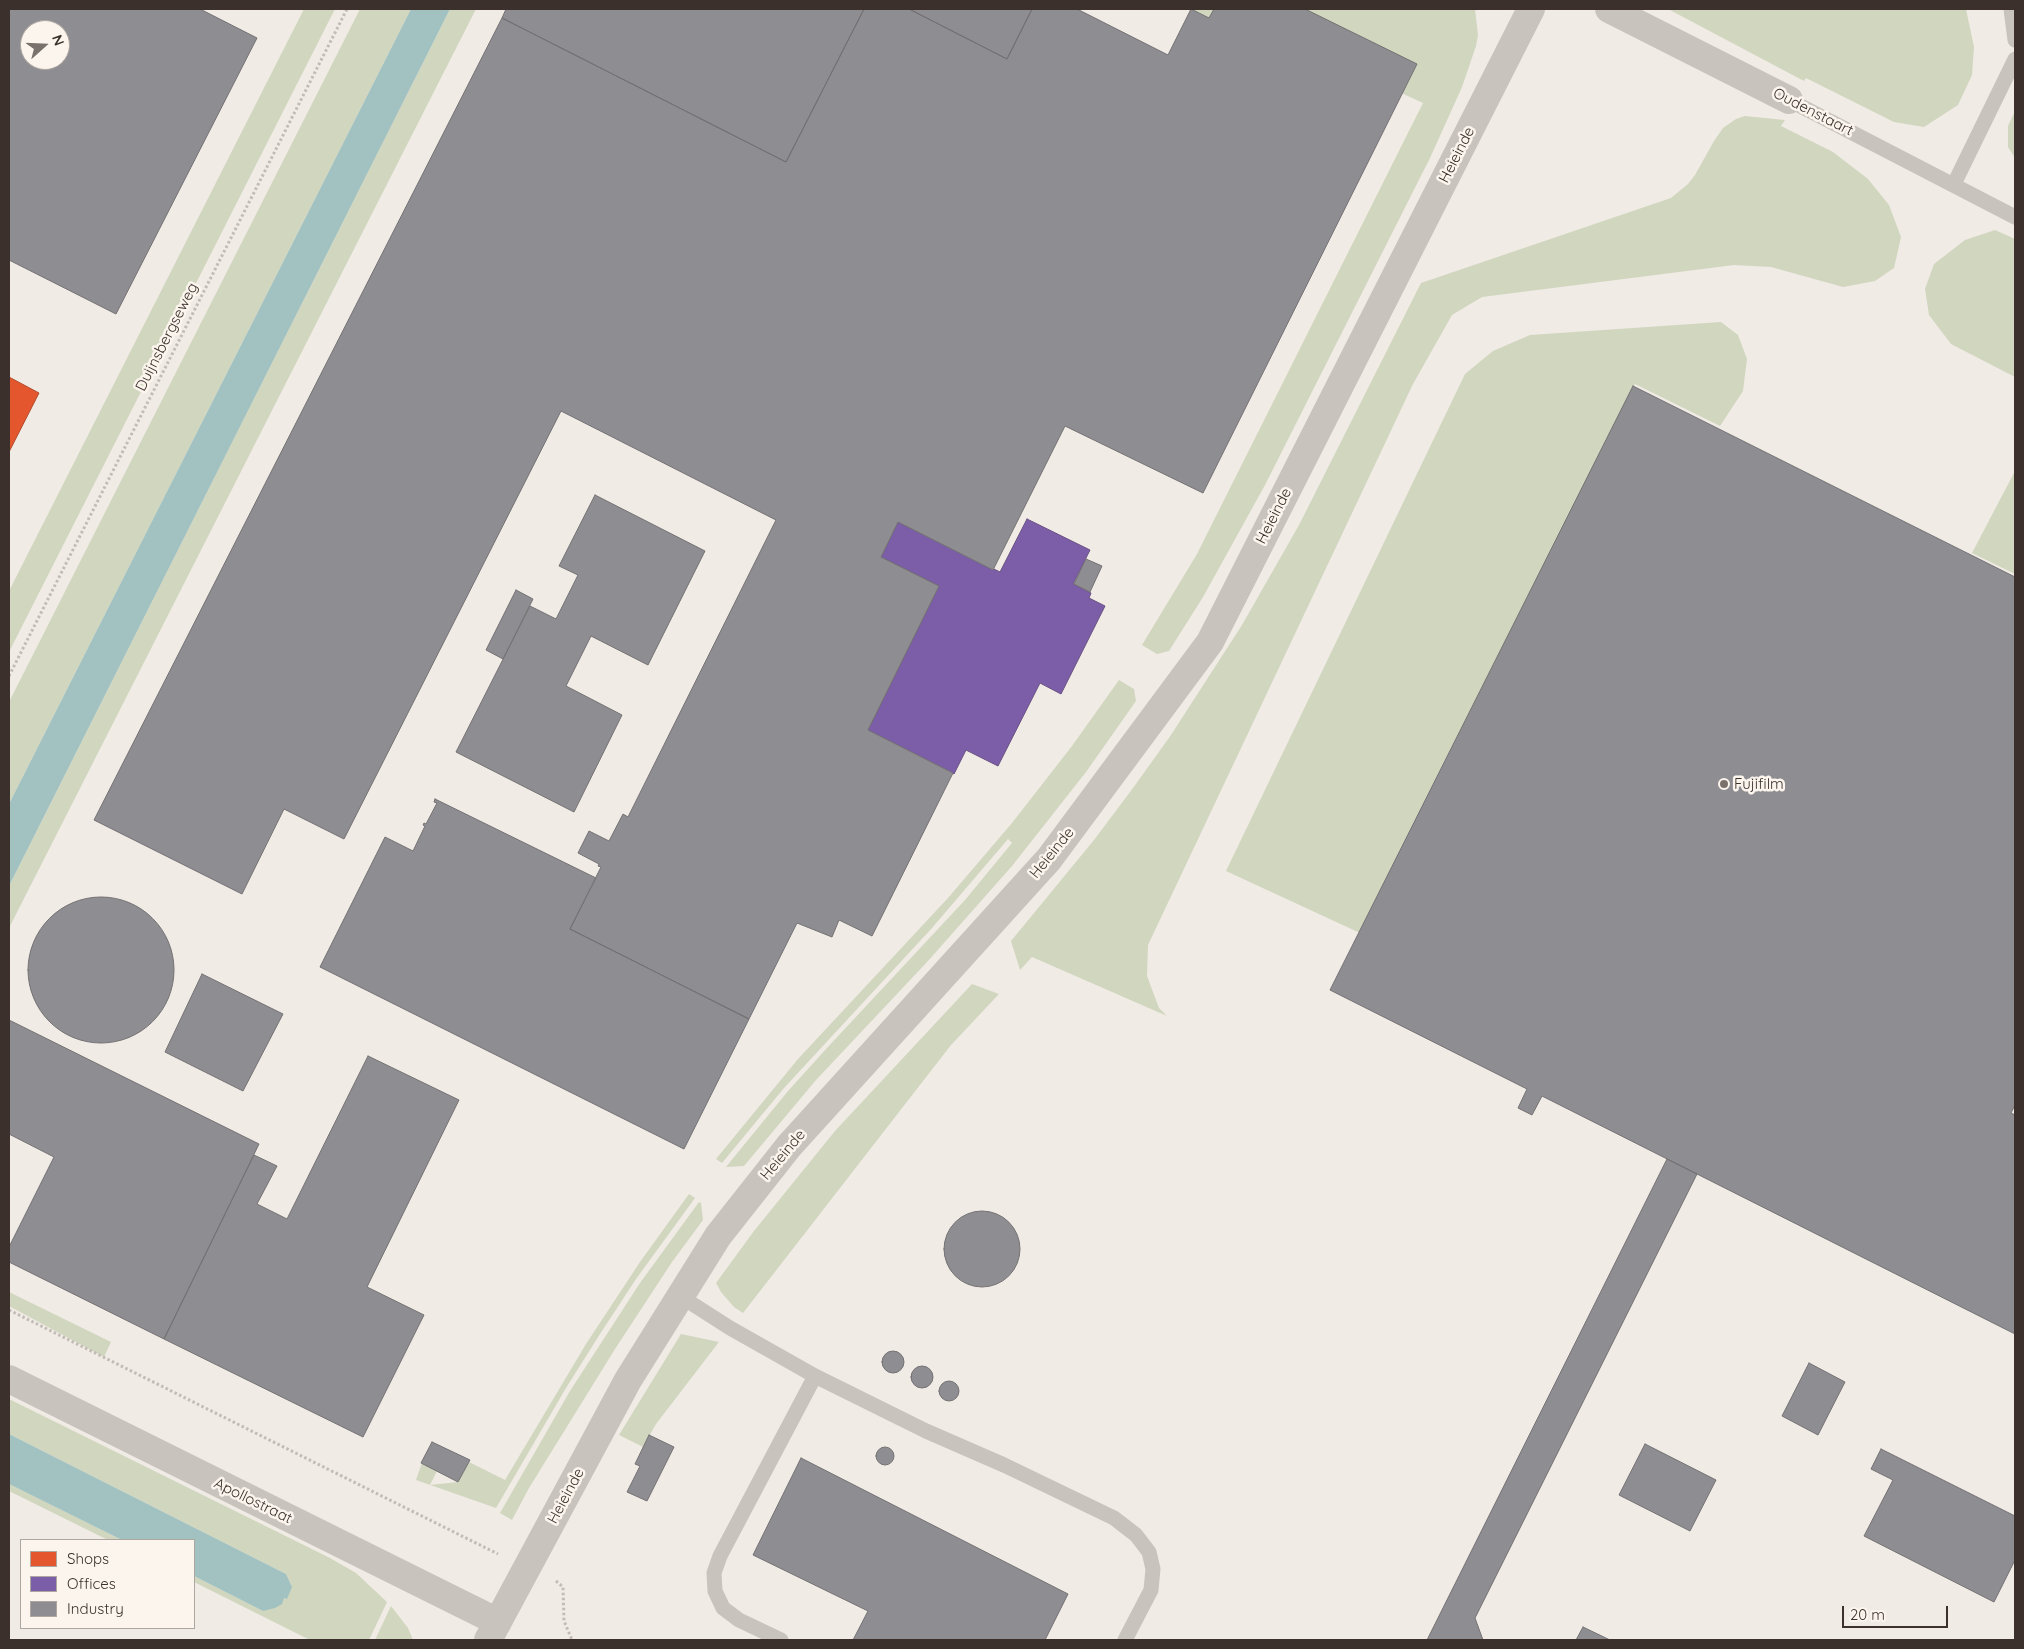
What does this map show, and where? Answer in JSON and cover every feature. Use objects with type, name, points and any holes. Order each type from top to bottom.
[{"type":"street","name":"Heieinde","points":[[493,1631],[628,1380],[718,1236],[789,1146],[1049,859],[1210,642],[1531,9]]},
{"type":"street","name":"Oudenstaart","points":[[1609,9],[1789,100]]},
{"type":"street","name":"Apollostraat","points":[[9,1379],[493,1631]]},
{"type":"lane","points":[[2011,9],[2015,40]]},
{"type":"lane","points":[[1954,184],[2015,59]]},
{"type":"lane","name":"Oudenstaart","points":[[1789,100],[2015,216]]},
{"type":"lane","points":[[680,1296],[816,1376],[926,1431],[1004,1465],[1114,1518],[1136,1535],[1149,1552],[1153,1569],[1151,1590],[1125,1640]]},
{"type":"lane","points":[[781,1640],[739,1620],[723,1608],[715,1591],[714,1573],[720,1556],[816,1376]]},
{"type":"path","name":"Duijnsbergseweg","points":[[9,676],[347,9]]},
{"type":"path","points":[[9,1310],[556,1581],[563,1588],[564,1621],[572,1640]]},
{"type":"green space","points":[[304,9],[335,9],[9,652],[9,591]]},
{"type":"green space","points":[[360,9],[411,9],[9,804],[9,702]]},
{"type":"green space","points":[[450,9],[476,9],[9,928],[9,886]]},
{"type":"green space","points":[[1191,9],[1475,9],[1478,35],[1462,87],[1430,158],[1265,485],[1203,597],[1169,651],[1157,654],[1142,645],[1197,554],[1423,103],[1308,50],[1165,63]]},
{"type":"green space","points":[[1668,9],[1966,9],[1974,47],[1972,75],[1958,105],[1924,127],[1894,122],[1806,78],[1804,81]]},
{"type":"green space","points":[[2015,111],[2015,158],[2008,147],[2008,126]]},
{"type":"green space","points":[[1745,116],[1785,120],[1781,126],[1833,152],[1868,179],[1889,205],[1901,237],[1894,268],[1875,281],[1843,287],[1771,267],[1734,265],[1482,297],[1452,315],[1413,384],[1148,945],[1147,976],[1159,1008],[1167,1016],[1032,957],[1020,970],[1011,941],[1094,840],[1133,788],[1171,735],[1242,625],[1299,525],[1421,283],[1671,198],[1688,184],[1695,175],[1723,128],[1736,119]]},
{"type":"green space","points":[[1995,230],[2015,239],[2015,377],[1951,344],[1929,315],[1925,289],[1934,264],[1965,240]]},
{"type":"green space","points":[[1721,322],[1738,335],[1747,359],[1743,391],[1720,426],[1635,384],[1360,933],[1226,871],[1465,374],[1493,351],[1530,335]]},
{"type":"green space","points":[[2015,471],[2015,574],[1972,553]]},
{"type":"green space","points":[[1119,680],[1134,689],[1136,701],[1086,772],[1012,866],[928,961],[816,1080],[744,1166],[726,1167],[788,1091],[965,900],[1012,843],[1008,839],[932,928],[784,1088],[722,1163],[716,1159],[798,1059],[948,898],[1012,823],[1072,746]]},
{"type":"green space","points":[[972,984],[999,994],[951,1045],[743,1313],[734,1307],[716,1283],[754,1231],[835,1131]]},
{"type":"green space","points":[[689,1194],[695,1198],[636,1279],[600,1334],[496,1508],[430,1485],[458,1482],[469,1462],[505,1480],[586,1344],[640,1262]]},
{"type":"green space","points":[[699,1202],[701,1203],[703,1220],[672,1262],[615,1349],[529,1488],[512,1520],[500,1513],[570,1391],[640,1283]]},
{"type":"green space","points":[[9,1292],[111,1342],[104,1357],[9,1306]]},
{"type":"green space","points":[[681,1334],[719,1342],[656,1424],[643,1447],[619,1435]]},
{"type":"green space","points":[[9,1399],[330,1558],[356,1573],[387,1602],[369,1640],[310,1640],[195,1582],[195,1577],[263,1611],[284,1598],[286,1599],[291,1585],[286,1574],[9,1434]]},
{"type":"green space","points":[[422,1463],[437,1471],[430,1485],[416,1480]]},
{"type":"green space","points":[[9,1484],[120,1539],[106,1539],[9,1491]]},
{"type":"green space","points":[[391,1606],[408,1628],[413,1640],[375,1640]]},
{"type":"water","points":[[411,9],[450,9],[9,886],[9,804]]},
{"type":"water","points":[[9,1434],[286,1574],[292,1587],[287,1599],[284,1598],[282,1604],[263,1611],[195,1577],[195,1539],[120,1539],[9,1484]]},
{"type":"building: Shops","points":[[9,377],[39,393],[9,452]]},
{"type":"building: Offices","points":[[1027,519],[1090,550],[1073,584],[1091,593],[1089,598],[1105,606],[1061,694],[1040,683],[998,766],[966,750],[954,774],[868,730],[939,586],[881,557],[898,522],[1000,572]]},
{"type":"building: Industry","points":[[9,9],[200,9],[257,38],[116,314],[9,260]]},
{"type":"building: Industry","points":[[506,9],[864,9],[786,162],[502,18]]},
{"type":"building: Industry","points":[[864,9],[909,9],[1007,59],[1032,9],[1077,9],[1168,55],[1191,9],[1209,18],[1214,9],[1305,9],[1417,64],[1203,493],[1065,426],[993,570],[898,522],[881,557],[939,586],[868,730],[953,773],[872,936],[839,920],[832,937],[797,923],[749,1019],[570,929],[601,867],[598,866],[599,864],[578,853],[589,831],[609,841],[623,814],[628,817],[776,520],[561,411],[344,839],[284,809],[242,894],[94,820],[502,18],[786,162]]},
{"type":"building: Industry","points":[[909,9],[1032,9],[1007,59]]},
{"type":"building: Industry","name":"Fujifilm","points":[[1633,386],[2015,577],[2015,1105],[2011,1113],[2015,1115],[2015,1334],[1542,1096],[1532,1115],[1518,1108],[1527,1089],[1330,990]]},
{"type":"building: Industry","points":[[595,495],[705,551],[648,665],[591,636],[566,686],[622,715],[574,812],[456,752],[530,606],[556,619],[578,575],[559,566]]},
{"type":"building: Industry","points":[[1086,559],[1102,566],[1090,592],[1074,584]]},
{"type":"building: Industry","points":[[516,590],[533,599],[503,659],[486,650]]},
{"type":"building: Industry","points":[[435,799],[596,878],[570,929],[749,1019],[684,1149],[320,967],[385,837],[413,851],[425,826],[423,825],[424,823],[426,824],[437,803],[434,802]]},
{"type":"building: Industry","points":[[101,897],[115,898],[129,903],[142,909],[153,918],[162,929],[168,942],[173,956],[173,984],[168,998],[162,1011],[153,1022],[142,1031],[129,1037],[115,1042],[101,1043],[87,1042],[73,1037],[60,1031],[49,1022],[40,1011],[34,998],[29,984],[28,970],[29,956],[34,942],[40,929],[49,918],[60,909],[73,903],[87,898]]},
{"type":"building: Industry","points":[[202,974],[283,1014],[243,1091],[165,1052]]},
{"type":"building: Industry","points":[[9,1020],[259,1144],[164,1339],[9,1262],[9,1247],[54,1157],[9,1134]]},
{"type":"building: Industry","points":[[368,1056],[459,1100],[367,1287],[424,1315],[363,1437],[164,1339],[254,1155],[277,1166],[257,1204],[287,1219]]},
{"type":"building: Industry","points":[[1667,1159],[1697,1174],[1475,1618],[1483,1640],[1427,1640]]},
{"type":"building: Industry","points":[[975,1211],[989,1211],[1003,1217],[1014,1228],[1020,1242],[1017,1264],[1009,1276],[989,1287],[975,1287],[961,1281],[950,1270],[944,1256],[944,1242],[950,1228],[961,1217]]},
{"type":"building: Industry","points":[[889,1351],[897,1351],[904,1358],[904,1366],[897,1373],[889,1373],[882,1366],[882,1358]]},
{"type":"building: Industry","points":[[1809,1363],[1845,1382],[1818,1435],[1782,1416]]},
{"type":"building: Industry","points":[[918,1366],[926,1366],[933,1373],[933,1381],[926,1388],[918,1388],[911,1381],[911,1373]]},
{"type":"building: Industry","points":[[949,1381],[956,1384],[959,1391],[956,1398],[949,1401],[942,1398],[939,1391],[942,1384]]},
{"type":"building: Industry","points":[[649,1435],[674,1447],[647,1501],[627,1492],[640,1466],[635,1464]]},
{"type":"building: Industry","points":[[432,1442],[470,1460],[458,1482],[421,1463]]},
{"type":"building: Industry","points":[[1645,1444],[1716,1480],[1690,1531],[1619,1495]]},
{"type":"building: Industry","points":[[885,1447],[891,1450],[894,1456],[891,1462],[885,1465],[879,1462],[876,1456],[879,1450]]},
{"type":"building: Industry","points":[[1881,1449],[2015,1516],[2015,1560],[1994,1602],[1864,1536],[1893,1480],[1871,1469]]},
{"type":"building: Industry","points":[[801,1458],[1068,1594],[1045,1640],[853,1640],[868,1611],[753,1555]]},
{"type":"building: Industry","points":[[1583,1627],[1610,1640],[1576,1640]]},
{"type":"place","name":"Fujifilm","points":[[1724,784]]}]
